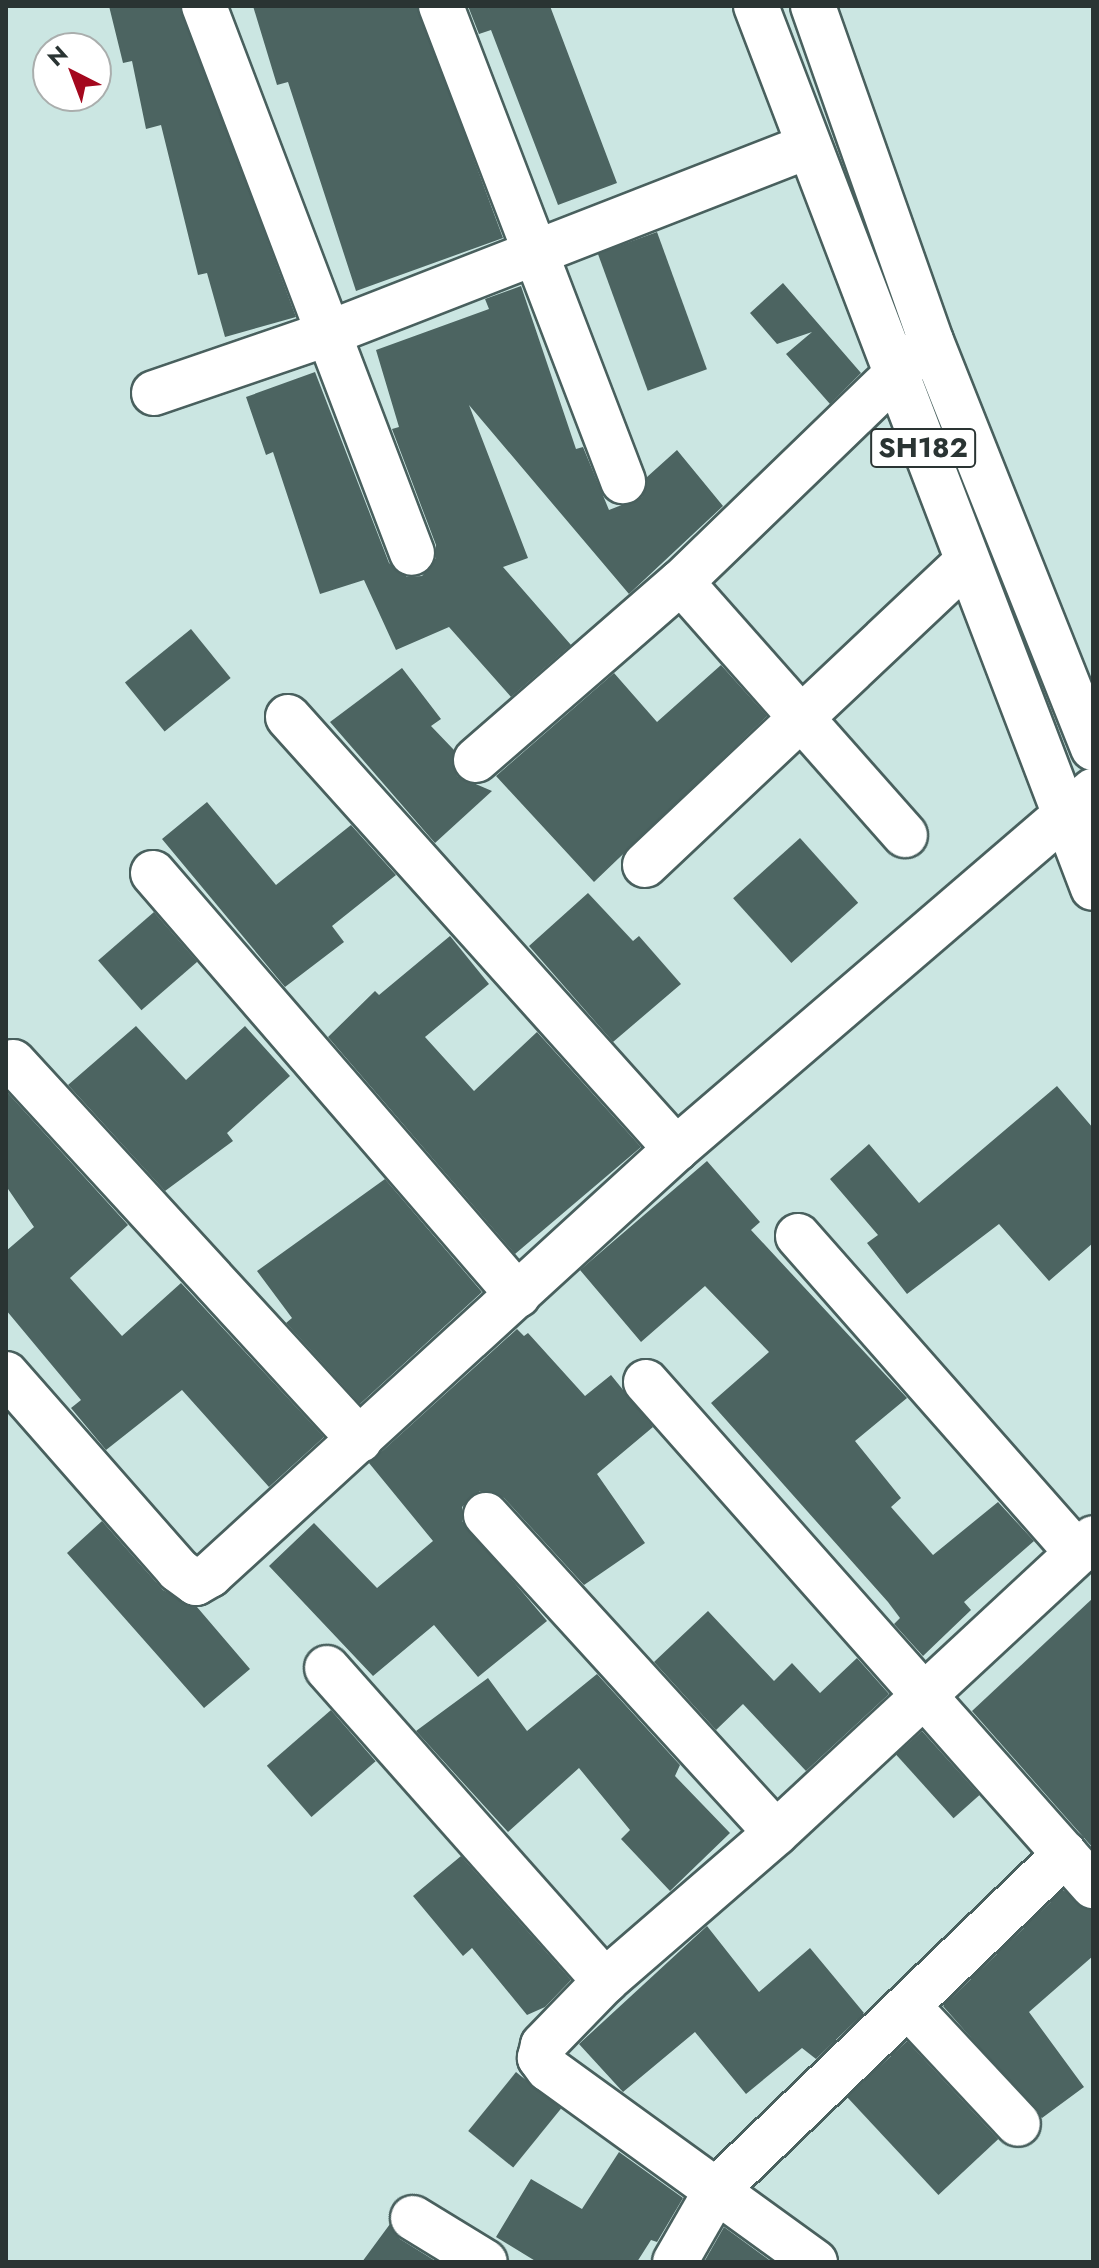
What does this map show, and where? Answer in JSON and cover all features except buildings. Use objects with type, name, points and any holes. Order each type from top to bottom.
[{"type":"street","points":[[204,6],[412,553]]},
{"type":"street","points":[[441,6],[531,254],[623,481]]},
{"type":"street","name":"SH182","points":[[756,6],[966,563],[1079,804],[1093,888]]},
{"type":"street","name":"SH182","points":[[813,6],[931,341],[1093,748]]},
{"type":"street","points":[[154,393],[329,333],[809,146]]},
{"type":"street","points":[[476,760],[681,582],[892,372],[931,341]]},
{"type":"street","points":[[645,865],[966,563]]},
{"type":"street","points":[[681,582],[905,835]]},
{"type":"street","points":[[288,717],[676,1149]]},
{"type":"street","points":[[6,1374],[178,1570],[196,1583],[360,1440],[676,1149],[1079,804]]},
{"type":"street","points":[[153,873],[518,1295]]},
{"type":"street","points":[[13,1062],[360,1440]]},
{"type":"street","points":[[798,1236],[1085,1545],[776,1833],[605,1981],[543,2045],[540,2058],[815,2262]]},
{"type":"street","points":[[646,1382],[925,1692],[1079,1870],[908,2006],[717,2189],[675,2262]]},
{"type":"street","points":[[486,1515],[776,1833]]},
{"type":"street","points":[[327,1668],[605,1981]]},
{"type":"street","points":[[908,2006],[1018,2124]]},
{"type":"street","points":[[413,2218],[485,2262]]}]
